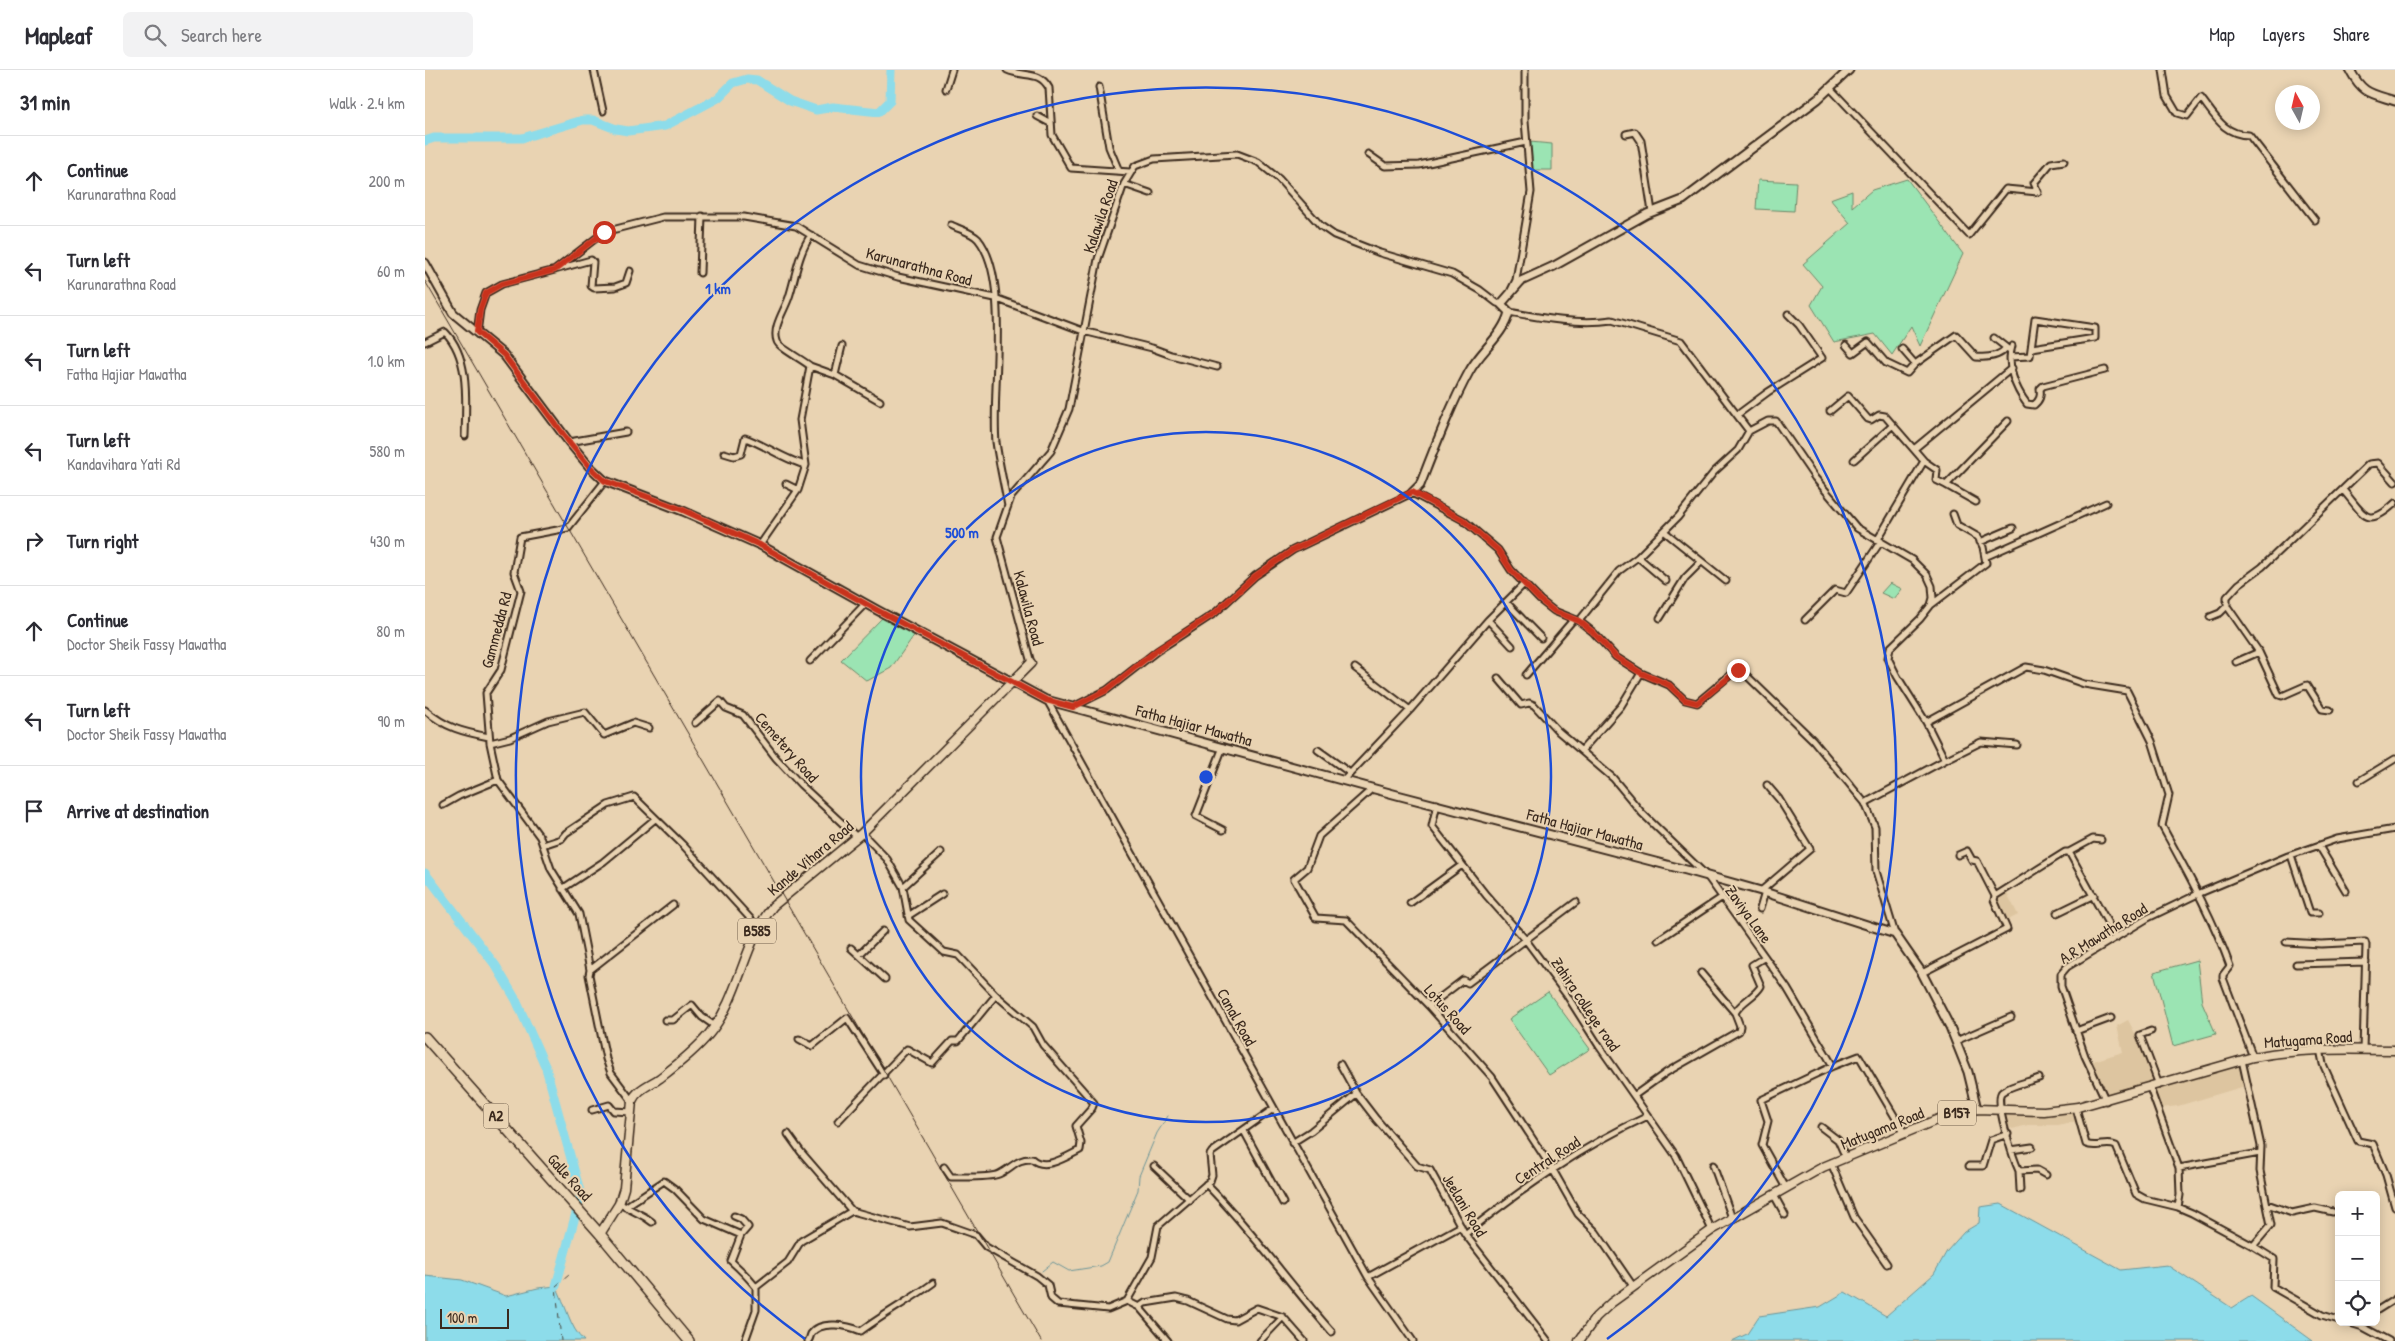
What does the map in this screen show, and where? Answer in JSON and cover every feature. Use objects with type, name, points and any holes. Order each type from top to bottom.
[{"type":"highway","name":"Galle Road","points":[[425,1037],[598,1231],[689,1341]]},
{"type":"main road","name":"Kande Vihara Road","points":[[632,1101],[635,1094],[660,1078],[698,1046],[715,1026],[737,984],[758,926],[773,906],[859,835],[1031,663]]},
{"type":"main road","name":"Matugama Road","points":[[1579,1341],[1596,1317],[1633,1286],[1712,1230],[1831,1163],[1945,1116],[1977,1109],[2044,1111],[2076,1108],[2106,1101],[2253,1056],[2320,1049],[2395,1050]]},
{"type":"main road","points":[[598,1231],[622,1205],[632,1101]]},
{"type":"street","points":[[594,70],[603,111]]},
{"type":"street","points":[[946,89],[952,70]]},
{"type":"street","points":[[1007,70],[1037,73],[1042,76],[1049,88],[1052,135],[1071,168],[1130,172]]},
{"type":"street","points":[[1525,70],[1526,142],[1531,192],[1516,280],[1501,304],[1509,312],[1545,319],[1602,322],[1612,320],[1681,341],[1749,431]]},
{"type":"street","points":[[1511,290],[1521,281],[1554,266],[1652,212],[1683,200],[1749,153],[1830,88],[1849,70]]},
{"type":"street","points":[[2163,70],[2167,96],[2177,113],[2187,116],[2201,98],[2218,121],[2233,134],[2249,135],[2315,220]]},
{"type":"street","points":[[2349,70],[2359,86],[2369,92],[2395,101]]},
{"type":"street","points":[[1099,87],[1109,147],[1119,171]]},
{"type":"street","points":[[1830,88],[1969,235],[2006,189],[2038,192],[2034,183],[2051,162],[2064,161]]},
{"type":"street","points":[[1037,116],[1050,123]]},
{"type":"street","points":[[1626,134],[1635,132],[1641,141],[1652,212]]},
{"type":"street","points":[[1368,154],[1385,166],[1419,165],[1526,142]]},
{"type":"street","name":"Kalawila Road","points":[[1031,663],[997,537],[1017,487],[1051,451],[1069,409],[1098,259],[1124,184],[1135,166],[1154,159],[1237,154],[1259,162],[1279,179],[1321,226],[1334,235],[1380,253],[1452,274],[1501,304]]},
{"type":"street","points":[[1124,184],[1150,193]]},
{"type":"street","points":[[700,274],[702,216]]},
{"type":"street","name":"Karunarathna Road","points":[[477,332],[480,310],[486,293],[502,284],[555,270],[604,232],[663,217],[702,216],[744,218],[795,226],[859,265],[898,277],[995,298],[1083,331],[1217,367]]},
{"type":"street","points":[[951,225],[977,237],[986,253],[993,277],[995,298],[996,441],[1008,506]]},
{"type":"street","points":[[811,235],[803,246],[789,297],[776,330],[777,342],[782,349],[795,354],[810,366],[835,375],[880,401]]},
{"type":"street","points":[[555,270],[591,260],[593,262],[591,286],[593,288],[615,287],[626,283],[630,271]]},
{"type":"street","name":"Fatha Hajiar Mawatha","points":[[425,263],[453,313],[504,355],[569,442],[589,466],[605,481],[683,510],[760,545],[865,604],[1046,700],[1763,891],[1895,934]]},
{"type":"street","points":[[1073,707],[1107,690],[1157,650],[1215,613],[1255,576],[1293,550],[1412,492],[1420,485],[1469,372],[1481,352],[1507,324],[1509,312]]},
{"type":"street","points":[[1737,415],[1768,392],[1822,358],[1799,325],[1788,314]]},
{"type":"street","points":[[1994,338],[2010,350],[2030,356],[2035,319],[2095,328],[2095,338],[2032,348]]},
{"type":"street","points":[[425,342],[445,332],[452,339],[458,352],[466,383],[465,436]]},
{"type":"street","points":[[1846,345],[1853,352],[1868,342],[1886,362],[1907,373],[1915,364],[1956,335],[1976,357],[1983,358],[2010,350]]},
{"type":"street","points":[[835,375],[842,346]]},
{"type":"street","points":[[1902,349],[1915,364]]},
{"type":"street","points":[[2010,350],[2012,368],[2021,396],[2027,404],[2034,405],[2038,402],[2041,395],[2040,389],[2043,386],[2105,370]]},
{"type":"street","points":[[760,545],[799,490],[806,464],[800,420],[810,366]]},
{"type":"street","points":[[1914,449],[2012,368]]},
{"type":"street","points":[[1830,411],[1848,396],[1868,419],[1871,420],[1881,415],[1893,425],[1924,461],[1937,470],[1937,480],[1976,502]]},
{"type":"street","points":[[1526,675],[1619,571],[1638,557],[1665,532],[1714,472],[1738,450],[1749,431],[1768,421],[1776,421],[1815,478],[1857,528],[1912,560],[1927,574],[1932,586],[1933,598],[1931,605]]},
{"type":"street","points":[[1946,485],[2008,421]]},
{"type":"street","points":[[1854,460],[1893,425]]},
{"type":"street","points":[[569,442],[626,432]]},
{"type":"street","points":[[724,453],[734,456],[741,454],[745,438],[767,446],[796,463],[806,464]]},
{"type":"street","points":[[1805,620],[1835,590],[1846,593],[1880,540],[1924,461]]},
{"type":"street","points":[[2330,710],[2322,709],[2307,685],[2282,696],[2279,695],[2259,652],[2227,606],[2227,597],[2239,584],[2262,567],[2369,464],[2378,463],[2395,482]]},
{"type":"street","name":"Gammedda Rd","points":[[605,481],[568,528],[520,537],[515,572],[521,591],[501,670],[486,693],[489,737],[499,780],[530,822],[543,845],[551,869],[579,914],[606,1059],[611,1073],[632,1101]]},
{"type":"street","points":[[786,484],[799,490]]},
{"type":"street","points":[[2343,490],[2367,517],[2374,519],[2381,516],[2395,503]]},
{"type":"street","points":[[1412,492],[1463,520],[1498,550],[1524,584],[1540,600],[1554,611],[1576,620],[1593,632],[1616,657],[1641,673],[1669,685],[1691,703],[1697,703],[1735,671],[1742,672],[1813,740],[1865,803],[1875,827],[1876,871],[1895,934],[1922,973],[1956,1041],[1977,1109]]},
{"type":"street","points":[[1985,557],[2106,503]]},
{"type":"street","points":[[1945,760],[1926,722],[1897,676],[1888,658],[1888,652],[1931,605],[1983,566],[1985,557],[1981,542],[1978,537],[1957,525],[1953,514]]},
{"type":"street","points":[[1981,542],[2013,528]]},
{"type":"street","points":[[1665,532],[1726,582]]},
{"type":"street","points":[[1638,557],[1667,581]]},
{"type":"street","points":[[1660,618],[1685,578],[1701,562]]},
{"type":"street","points":[[1344,780],[1410,710],[1488,620],[1524,584]]},
{"type":"street","points":[[1505,602],[1541,638]]},
{"type":"street","points":[[810,661],[865,604]]},
{"type":"street","points":[[2210,617],[2219,613],[2227,606]]},
{"type":"street","points":[[1488,620],[1512,646]]},
{"type":"street","points":[[2236,662],[2259,652]]},
{"type":"street","points":[[1926,722],[2026,667],[2045,670],[2084,684],[2127,691],[2152,741],[2169,795],[2162,826],[2200,893],[2230,966],[2223,974],[2223,978],[2253,1056]]},
{"type":"street","points":[[1355,668],[1410,710]]},
{"type":"street","points":[[1581,751],[1621,706],[1641,673]]},
{"type":"street","name":"Zaviya Lane","points":[[1498,678],[1521,705],[1529,703],[1534,705],[1558,732],[1613,778],[1642,813],[1707,876],[1792,996],[1833,1066]]},
{"type":"street","name":"Canal Road","points":[[1046,700],[1170,919],[1273,1109],[1368,1277],[1413,1341]]},
{"type":"street","name":"Cemetery Road","points":[[695,723],[720,701],[726,708],[743,715],[776,758],[801,785],[859,835]]},
{"type":"street","points":[[425,710],[432,718],[456,730],[489,737]]},
{"type":"street","points":[[490,743],[510,738],[548,721],[585,712],[604,734],[633,723],[649,728]]},
{"type":"street","points":[[1865,803],[1981,742],[2017,745]]},
{"type":"street","points":[[1223,747],[1196,816],[1223,830]]},
{"type":"street","points":[[1318,750],[1350,773]]},
{"type":"street","points":[[2359,781],[2395,759]]},
{"type":"street","points":[[443,805],[459,796],[499,780]]},
{"type":"street","points":[[1760,909],[1763,891],[1811,849],[1779,799],[1767,785]]},
{"type":"street","name":"Lotus Road","points":[[1373,788],[1319,836],[1307,868],[1294,879],[1317,918],[1346,920],[1429,1006],[1493,1077],[1553,1170],[1578,1214],[1596,1232],[1633,1286]]},
{"type":"street","points":[[543,845],[561,840],[565,833],[608,805],[634,797],[689,852],[758,926]]},
{"type":"street","name":"Zahira college road","points":[[1437,804],[1432,826],[1462,865],[1525,939],[1635,1095],[1676,1156],[1712,1230]]},
{"type":"street","points":[[562,889],[610,857],[655,819]]},
{"type":"street","name":"A.R Mawatha Road","points":[[2106,1101],[2085,1056],[2061,986],[2061,974],[2067,967],[2148,918],[2200,893],[2291,855],[2337,840],[2395,829]]},
{"type":"street","points":[[859,835],[885,857],[903,886],[909,920],[944,952],[958,955],[996,995],[1033,1027],[1043,1045],[1094,1103],[1092,1108],[1076,1126],[1081,1143],[1080,1150],[1043,1165],[1037,1164],[1031,1159],[1025,1159],[1016,1162],[998,1175],[951,1177],[944,1167]]},
{"type":"street","points":[[1995,896],[2065,852],[2069,852],[2093,839],[2101,840]]},
{"type":"street","points":[[2319,846],[2346,891]]},
{"type":"street","points":[[1922,973],[2007,929],[1994,900],[1995,896],[1977,861],[1972,860],[1967,851],[1959,855]]},
{"type":"street","points":[[903,886],[941,852]]},
{"type":"street","points":[[2069,852],[2117,938]]},
{"type":"street","points":[[2291,855],[2310,913],[2319,913]]},
{"type":"street","points":[[1410,903],[1462,865]]},
{"type":"street","points":[[908,916],[942,894]]},
{"type":"street","points":[[2057,913],[2094,895]]},
{"type":"street","points":[[1658,940],[1721,898]]},
{"type":"street","points":[[1429,1006],[1463,980],[1468,983],[1576,902]]},
{"type":"street","points":[[590,970],[673,904]]},
{"type":"street","points":[[859,955],[883,931]]},
{"type":"street","points":[[2286,942],[2321,944],[2365,942],[2363,1050]]},
{"type":"street","points":[[851,948],[885,979]]},
{"type":"street","points":[[1735,1013],[1743,1002],[1758,991],[1761,986],[1752,965],[1765,956]]},
{"type":"street","points":[[2296,964],[2366,962]]},
{"type":"street","points":[[1635,1095],[1667,1072],[1739,1031],[1740,1026],[1735,1013],[1701,973]]},
{"type":"street","points":[[838,1121],[907,1049],[932,1063],[952,1041],[958,1041],[996,995]]},
{"type":"street","points":[[665,1020],[673,1020],[692,1005],[702,1018],[715,1026]]},
{"type":"street","points":[[1956,1041],[2011,1017]]},
{"type":"street","points":[[799,1039],[812,1046],[847,1018],[884,1075]]},
{"type":"street","points":[[2076,1031],[2111,1018]]},
{"type":"street","points":[[2151,1031],[2140,1035],[2159,1085]]},
{"type":"street","points":[[2320,1049],[2323,1064],[2358,1141],[2373,1144],[2395,1205]]},
{"type":"street","points":[[1786,1188],[1761,1145],[1768,1121],[1761,1100],[1833,1066],[1859,1056],[1905,1134]]},
{"type":"street","points":[[2242,1060],[2261,1146],[2261,1171],[2271,1225],[2253,1246]]},
{"type":"street","name":"Jeelani Road","points":[[1340,1064],[1356,1094],[1375,1119],[1417,1166],[1430,1170],[1465,1234],[1548,1341]]},
{"type":"street","points":[[2020,1190],[2019,1171],[2011,1150],[2001,1110],[2000,1094],[2039,1078]]},
{"type":"street","points":[[2149,1088],[2179,1168],[2180,1196],[2178,1207]]},
{"type":"street","points":[[1292,1143],[1311,1131],[1356,1094]]},
{"type":"street","points":[[592,1110],[609,1105],[614,1111],[631,1112]]},
{"type":"street","points":[[2076,1108],[2086,1144],[2093,1147],[2112,1144],[2116,1146],[2136,1194],[2145,1199],[2178,1207],[2218,1225],[2274,1259],[2273,1288],[2322,1315],[2335,1319]]},
{"type":"street","points":[[789,1134],[801,1152],[852,1212],[910,1227],[942,1223],[976,1235],[986,1247],[1037,1276],[1048,1285],[1051,1298],[1058,1304],[1109,1309],[1127,1301],[1152,1257],[1159,1226],[1207,1184],[1212,1175],[1210,1156],[1212,1152],[1273,1109]]},
{"type":"street","name":"Central Road","points":[[1465,1234],[1509,1200],[1553,1170],[1620,1128],[1648,1116]]},
{"type":"street","points":[[1821,1127],[1838,1140],[1845,1158]]},
{"type":"street","points":[[1244,1131],[1283,1203]]},
{"type":"street","points":[[1969,1166],[1983,1166],[1991,1140],[2008,1134]]},
{"type":"street","points":[[2011,1150],[2032,1147]]},
{"type":"street","points":[[2179,1168],[2260,1153]]},
{"type":"street","points":[[1831,1163],[1854,1216],[1887,1264]]},
{"type":"street","points":[[1713,1165],[1732,1218]]},
{"type":"street","points":[[1155,1166],[1190,1200]]},
{"type":"street","points":[[2019,1171],[2037,1170],[2045,1175]]},
{"type":"street","points":[[622,1205],[664,1181],[675,1189],[704,1219],[741,1235]]},
{"type":"street","points":[[1207,1184],[1332,1332]]},
{"type":"street","points":[[1774,1195],[1785,1214]]},
{"type":"street","points":[[2267,1204],[2292,1213],[2315,1208],[2333,1212]]},
{"type":"street","points":[[622,1205],[651,1222]]},
{"type":"street","points":[[756,1287],[788,1262],[801,1241],[852,1212]]},
{"type":"street","points":[[734,1216],[741,1219],[748,1226],[741,1235],[731,1261],[738,1269],[742,1269],[756,1287],[756,1310],[745,1341]]},
{"type":"street","points":[[1368,1277],[1461,1226]]},
{"type":"street","points":[[808,1341],[811,1333],[821,1327],[830,1325],[850,1327],[861,1332],[873,1321],[911,1300],[933,1283]]},
{"type":"street","points":[[1139,1307],[1145,1303],[1176,1298],[1188,1301],[1227,1319],[1235,1320],[1257,1308],[1283,1317],[1304,1341]]},
{"type":"street","points":[[2380,1308],[2395,1299]]},
{"type":"street","points":[[1127,1301],[1139,1307],[1168,1341]]},
{"type":"street","points":[[1260,1341],[1283,1317]]},
{"type":"street","points":[[2366,1326],[2389,1341]]},
{"type":"shaded area","points":[[2007,893],[2018,915],[2008,920],[1998,899]]},
{"type":"shaded area","points":[[2128,1020],[2138,1039],[2153,1081],[2106,1099],[2090,1062],[2123,1052],[2117,1026]]},
{"type":"shaded area","points":[[2240,1062],[2245,1086],[2178,1106],[2162,1108],[2152,1090]]},
{"type":"shaded area","points":[[2075,1109],[2078,1121],[2058,1125],[2028,1125],[2012,1129],[2003,1121],[2002,1111]]},
{"type":"green space","points":[[1530,142],[1552,144],[1552,170],[1532,170]]},
{"type":"green space","points":[[1907,179],[1963,254],[1920,346],[1911,326],[1892,355],[1875,334],[1834,342],[1811,305],[1822,286],[1803,264],[1850,223],[1830,199],[1852,191],[1852,207],[1872,190]]},
{"type":"green space","points":[[1758,180],[1796,182],[1794,211],[1756,209]]},
{"type":"green space","points":[[1890,583],[1902,589],[1894,599],[1881,593]]},
{"type":"green space","points":[[884,616],[915,634],[891,668],[867,681],[841,660]]},
{"type":"green space","points":[[2197,960],[2202,1002],[2216,1034],[2173,1046],[2154,972]]},
{"type":"green space","points":[[1548,992],[1590,1049],[1549,1075],[1509,1019]]},
{"type":"water","points":[[2001,1204],[2121,1270],[2167,1265],[2232,1308],[2251,1296],[2313,1341],[1732,1341],[1747,1334],[1759,1316],[1820,1307],[1845,1292],[1886,1316],[1934,1274],[1947,1251],[1964,1232],[1979,1223],[1980,1207]]},
{"type":"water","points":[[425,1276],[462,1280],[506,1296],[538,1288],[556,1286],[571,1322],[584,1341],[425,1341]]},
{"type":"waterway","points":[[425,141],[434,138],[522,138],[583,120],[593,120],[616,129],[628,131],[665,126],[718,98],[733,83],[747,79],[757,80],[790,101],[816,110],[833,107],[879,112],[890,101],[891,70]]},
{"type":"waterway","points":[[425,873],[496,966],[516,1000],[546,1068],[581,1195],[556,1286]]},
{"type":"waterway","points":[[1042,1271],[1053,1262],[1069,1271],[1101,1266],[1108,1262],[1138,1190],[1139,1176],[1157,1133],[1168,1116]]},
{"type":"ferry route","points":[[561,1341],[556,1286],[569,1275]]},
{"type":"railway","points":[[425,281],[1041,1341]]},
{"type":"route","points":[[604,232],[555,270],[502,284],[486,293],[480,310],[477,332],[504,355],[589,466],[605,481],[683,510],[760,545],[1046,700],[1073,707],[1107,690],[1157,650],[1215,613],[1255,576],[1293,550],[1412,492],[1434,506],[1463,520],[1498,550],[1511,570],[1540,600],[1554,611],[1579,621],[1593,632],[1616,657],[1641,673],[1669,685],[1685,700],[1697,703],[1738,670]]}]
